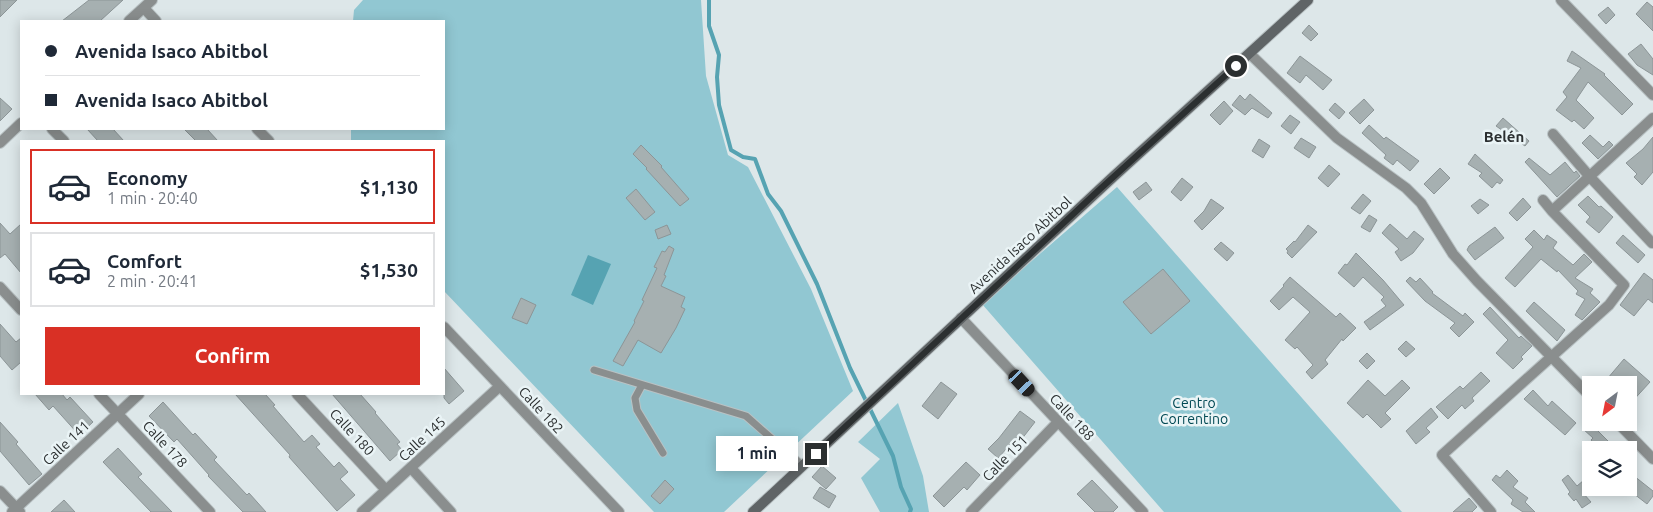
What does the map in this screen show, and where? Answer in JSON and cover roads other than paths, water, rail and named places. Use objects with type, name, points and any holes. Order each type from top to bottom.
[{"type":"main road","name":"Avenida Isaco Abitbol","points":[[753,512],[1308,0]]},
{"type":"street","points":[[131,20],[152,0]]},
{"type":"street","points":[[1560,0],[1653,95]]},
{"type":"street","points":[[144,8],[155,20]]},
{"type":"street","points":[[1250,54],[1337,138],[1406,188],[1421,203],[1454,254],[1477,281],[1582,388]]},
{"type":"street","points":[[1552,211],[1653,118]]},
{"type":"street","points":[[0,143],[20,124]]},
{"type":"street","points":[[53,130],[63,140]]},
{"type":"street","points":[[258,130],[268,140]]},
{"type":"street","points":[[1553,134],[1590,177],[1652,243]]},
{"type":"street","points":[[1491,512],[1442,456],[1609,305],[1624,285],[1543,200]]},
{"type":"street","points":[[0,287],[20,307]]},
{"type":"street","name":"Calle 188","points":[[962,318],[1143,512]]},
{"type":"street","name":"Calle 182","points":[[445,327],[619,512]]},
{"type":"street","name":"Calle 145","points":[[362,512],[500,386]]},
{"type":"street","name":"Calle 178","points":[[100,395],[210,512]]},
{"type":"street","name":"Calle 141","points":[[16,511],[138,395]]},
{"type":"street","name":"Calle 180","points":[[298,395],[386,490]]},
{"type":"street","name":"Calle 151","points":[[971,512],[1058,422]]},
{"type":"street","points":[[1626,431],[1653,459]]},
{"type":"street","points":[[411,468],[451,512]]},
{"type":"street","points":[[0,491],[16,511]]},
{"type":"lane","points":[[594,370],[746,416],[803,466]]},
{"type":"lane","points":[[642,384],[635,398],[637,410],[663,453]]},
{"type":"waterway","points":[[709,0],[709,26],[719,55],[717,77],[719,105],[731,150],[743,157],[755,159],[768,194],[781,211],[817,284],[850,368],[893,456],[901,487],[911,509],[910,512]]},
{"type":"district","name":"Belén","points":[[1504,136]]},
{"type":"park label","name":"Centro Correntino","points":[[1194,412]]}]
